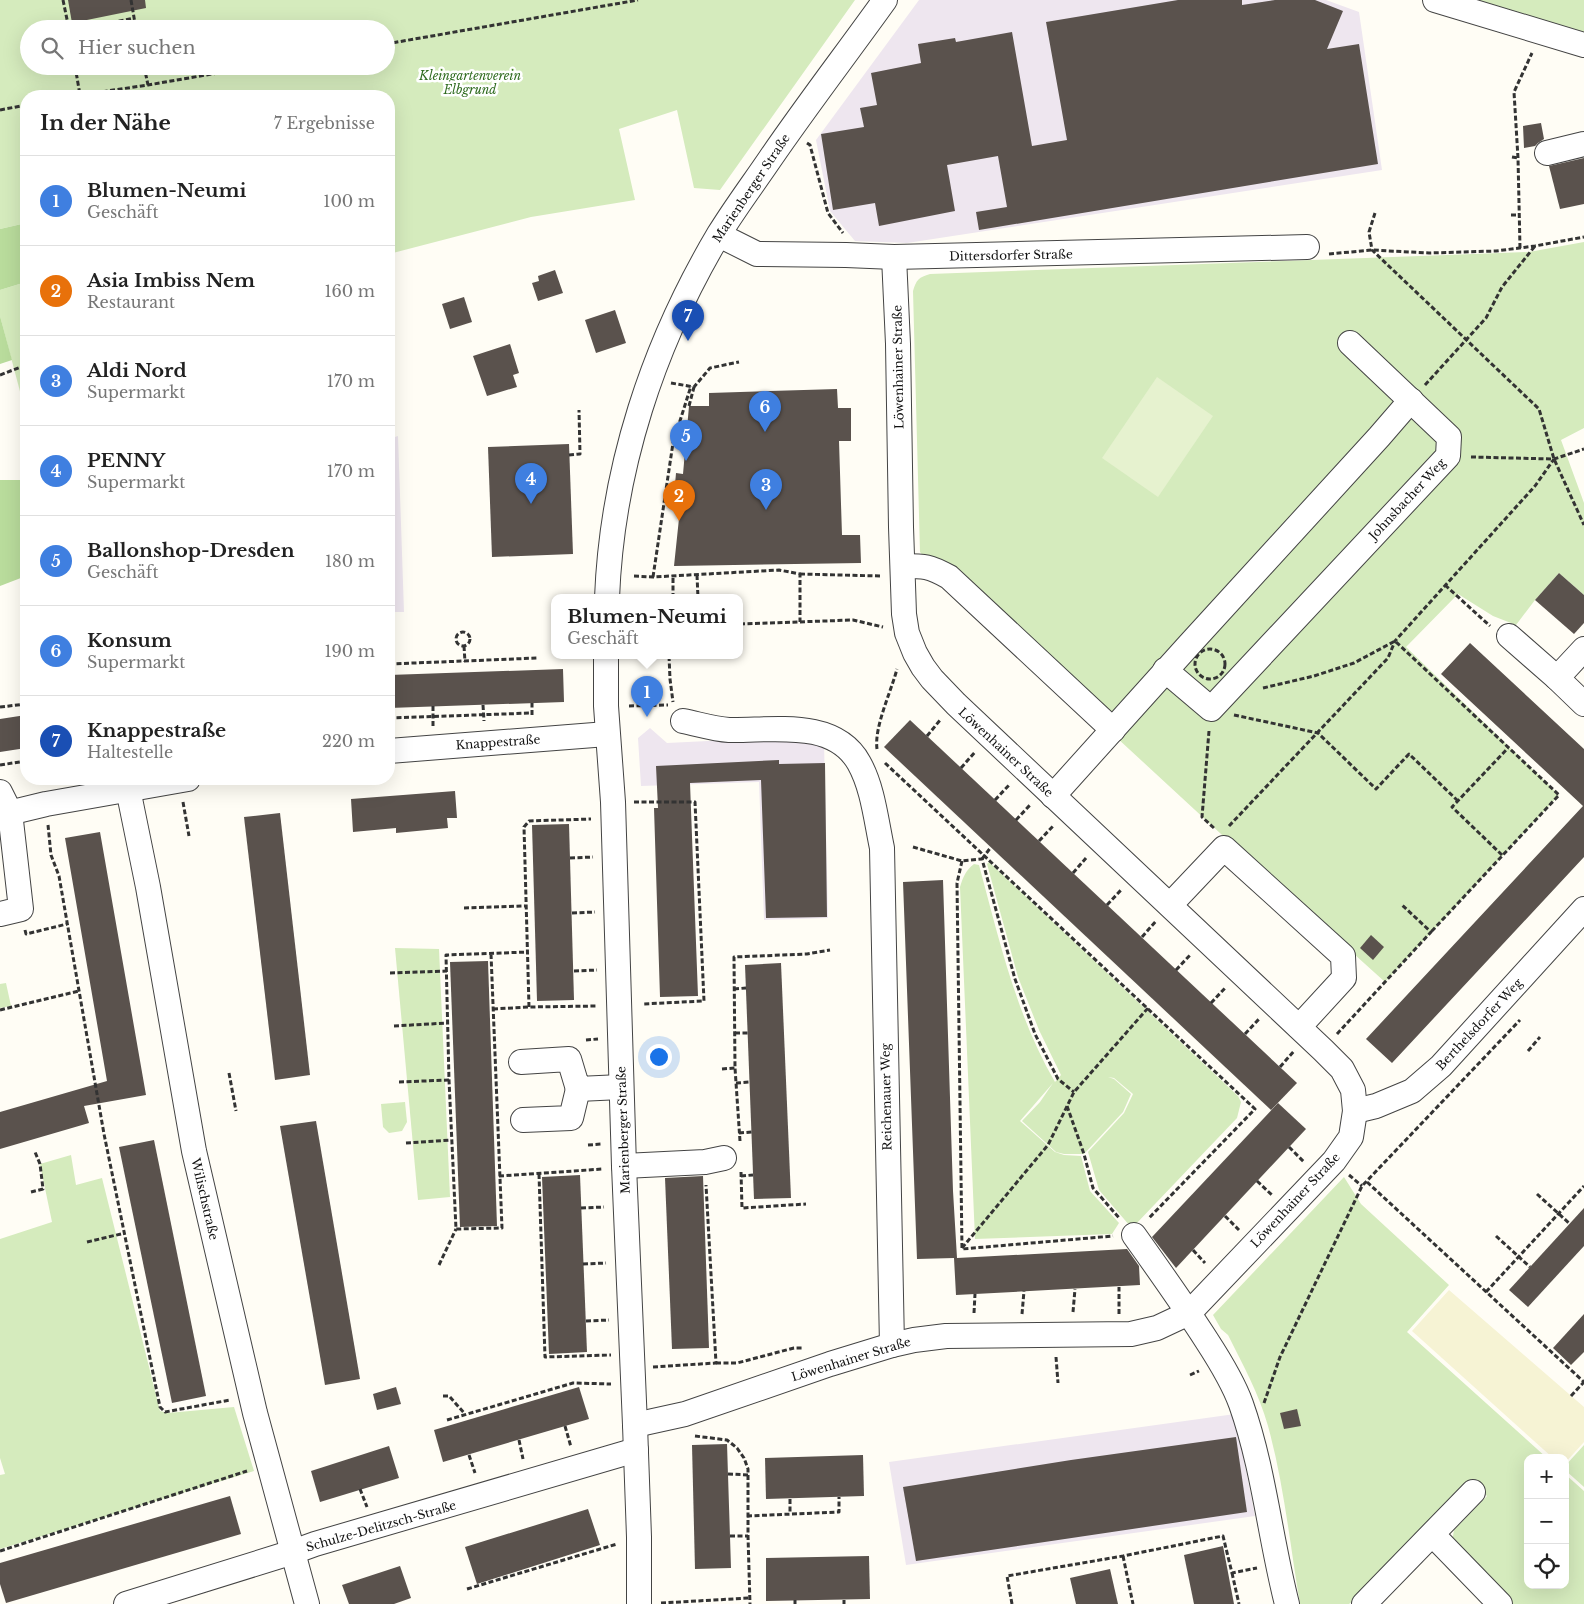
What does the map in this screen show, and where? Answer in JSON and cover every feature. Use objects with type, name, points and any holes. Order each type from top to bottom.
[{"type":"street","name":"Marienberger Straße","points":[[607,594],[612,537],[630,444],[650,380],[688,292],[734,210],[885,0]]},
{"type":"street","points":[[1435,0],[1584,45]]},
{"type":"street","points":[[1547,154],[1584,144]]},
{"type":"street","name":"Dittersdorfer Straße","points":[[719,235],[757,254],[894,257],[1307,247]]},
{"type":"street","name":"Löwenhainer Straße","points":[[635,1425],[685,1414],[830,1364],[914,1340],[946,1336],[1132,1334],[1157,1328],[1189,1313],[1336,1158],[1351,1137],[1355,1111],[1353,1090],[1342,1069],[1323,1050],[1299,1036],[1165,910],[1053,796],[932,680],[914,652],[907,633],[904,614],[898,344],[894,257]]},
{"type":"street","name":"Johnsbacher Weg","points":[[1211,709],[1448,456],[1449,437],[1350,343]]},
{"type":"street","points":[[1053,796],[1165,670],[1379,438],[1411,400]]},
{"type":"street","points":[[903,571],[921,566],[933,568],[948,577],[1113,730]]},
{"type":"street","points":[[1509,636],[1584,704]]},
{"type":"street","points":[[1557,678],[1584,649]]},
{"type":"street","name":"Marienberger Straße","points":[[606,659],[606,706],[613,802],[621,1087],[615,1167],[635,1425],[639,1604]]},
{"type":"street","points":[[1165,670],[1211,709]]},
{"type":"street","name":"Reichenauer Weg","points":[[683,721],[726,730],[782,730],[812,732],[828,736],[843,744],[854,755],[869,789],[886,842],[892,1345]]},
{"type":"street","name":"Knappestraße","points":[[395,751],[608,734]]},
{"type":"street","points":[[0,914],[21,909],[3,806],[46,804],[149,785]]},
{"type":"street","name":"Wilischstraße","points":[[128,789],[148,887],[194,1151],[252,1396],[307,1604]]},
{"type":"street","points":[[1165,910],[1222,841],[1343,956],[1344,978],[1299,1036]]},
{"type":"street","name":"Berthelsdorfer Weg","points":[[1355,1111],[1376,1106],[1412,1091],[1441,1066],[1584,909]]},
{"type":"street","points":[[521,1062],[569,1059],[578,1089],[571,1118],[523,1120]]},
{"type":"street","points":[[578,1089],[621,1087]]},
{"type":"street","points":[[615,1167],[727,1160]]},
{"type":"street","points":[[1134,1235],[1220,1361],[1240,1402],[1252,1439],[1287,1604]]},
{"type":"street","name":"Schulze-Delitzsch-Straße","points":[[126,1604],[315,1544],[636,1450]]},
{"type":"street","points":[[1364,1604],[1473,1492]]},
{"type":"street","points":[[1432,1535],[1500,1604]]},
{"type":"path","points":[[63,0],[67,20]]},
{"type":"path","points":[[125,20],[134,18],[131,0]]},
{"type":"path","points":[[395,42],[638,0]]},
{"type":"path","points":[[1520,248],[1518,158],[1512,91],[1541,32]]},
{"type":"path","points":[[77,75],[79,90]]},
{"type":"path","points":[[146,75],[148,85]]},
{"type":"path","points":[[114,90],[206,75]]},
{"type":"path","points":[[0,110],[20,106]]},
{"type":"path","points":[[805,140],[810,145],[828,213],[848,240],[846,255]]},
{"type":"path","points":[[1512,157],[1518,158]]},
{"type":"path","points":[[1375,213],[1369,232],[1372,250],[1539,409],[1554,459],[1584,525]]},
{"type":"path","points":[[1511,215],[1519,215]]},
{"type":"path","points":[[1307,247],[1323,254],[1372,250],[1429,253],[1496,251],[1584,237]]},
{"type":"path","points":[[1411,400],[1486,318],[1502,287],[1535,246]]},
{"type":"path","points":[[653,577],[673,443],[693,386],[710,368],[739,362]]},
{"type":"path","points":[[0,375],[20,367]]},
{"type":"path","points":[[650,380],[693,386]]},
{"type":"path","points":[[689,406],[693,386]]},
{"type":"path","points":[[570,455],[580,454],[579,410]]},
{"type":"path","points":[[1448,456],[1554,459],[1584,449]]},
{"type":"path","points":[[1228,691],[1244,692],[1314,676],[1354,663],[1394,641],[1535,486],[1554,459]]},
{"type":"path","points":[[634,576],[653,577],[778,570],[800,574],[903,571]]},
{"type":"path","points":[[800,574],[800,622]]},
{"type":"path","points":[[672,594],[673,575]]},
{"type":"path","points":[[698,575],[698,594]]},
{"type":"path","points":[[1445,585],[1503,638],[1509,636]]},
{"type":"path","points":[[743,624],[853,620],[885,628]]},
{"type":"path","points":[[462,631],[467,632],[470,636],[468,644],[464,646],[457,642],[456,637],[462,631]]},
{"type":"path","points":[[1394,641],[1388,658],[1318,733],[1222,841],[1202,817],[1211,709],[1259,722],[1318,733],[1376,789],[1409,754],[1458,801]]},
{"type":"path","points":[[1323,1050],[1430,932],[1560,795],[1394,641]]},
{"type":"path","points":[[464,646],[465,662]]},
{"type":"path","points":[[1208,649],[1220,653],[1226,664],[1221,676],[1211,680],[1200,676],[1195,666],[1198,656],[1208,649]]},
{"type":"path","points":[[395,664],[538,658]]},
{"type":"path","points":[[606,706],[674,705],[669,659]]},
{"type":"path","points":[[878,754],[876,740],[878,729],[898,669]]},
{"type":"path","points":[[532,703],[532,718]]},
{"type":"path","points":[[0,707],[20,705]]},
{"type":"path","points":[[483,705],[484,722]]},
{"type":"path","points":[[432,731],[433,706]]},
{"type":"path","points":[[395,718],[532,713]]},
{"type":"path","points":[[927,736],[945,715]]},
{"type":"path","points":[[961,768],[979,748]]},
{"type":"path","points":[[1502,855],[1452,807],[1508,748]]},
{"type":"path","points":[[882,759],[1255,1109],[1134,1235],[962,1249]]},
{"type":"path","points":[[0,766],[20,761]]},
{"type":"path","points":[[996,800],[1014,780]]},
{"type":"path","points":[[181,785],[189,836]]},
{"type":"path","points":[[613,802],[695,802],[704,1000],[639,1004]]},
{"type":"path","points":[[46,804],[51,855],[59,876],[104,1134],[160,1407],[165,1412],[252,1396]]},
{"type":"path","points":[[529,1006],[524,827],[529,821],[595,819]]},
{"type":"path","points":[[1039,841],[1057,820]]},
{"type":"path","points":[[913,848],[962,861],[982,859],[991,848]]},
{"type":"path","points":[[1073,873],[1092,852]]},
{"type":"path","points":[[570,858],[596,857]]},
{"type":"path","points":[[982,859],[1015,979],[1035,1034],[1058,1078],[1074,1092]]},
{"type":"path","points":[[962,861],[957,883],[962,1249]]},
{"type":"path","points":[[1107,905],[1127,884]]},
{"type":"path","points":[[1401,904],[1430,932]]},
{"type":"path","points":[[464,908],[525,906]]},
{"type":"path","points":[[1142,937],[1165,910]]},
{"type":"path","points":[[572,913],[598,912]]},
{"type":"path","points":[[1176,970],[1197,948]]},
{"type":"path","points":[[716,1363],[727,1160],[739,1133],[736,1083],[734,957],[807,954],[830,950]]},
{"type":"path","points":[[439,1266],[456,1229],[451,1140],[446,955],[528,952]]},
{"type":"path","points":[[456,1229],[502,1228],[491,954]]},
{"type":"path","points":[[574,971],[600,969]]},
{"type":"path","points":[[390,973],[447,971]]},
{"type":"path","points":[[1211,1003],[1232,981]]},
{"type":"path","points":[[734,989],[746,988]]},
{"type":"path","points":[[0,1010],[79,992]]},
{"type":"path","points":[[493,1009],[529,1006],[601,1006]]},
{"type":"path","points":[[962,1249],[1048,1145],[1074,1092],[1148,1008]]},
{"type":"path","points":[[1245,1034],[1265,1013]]},
{"type":"path","points":[[1252,1439],[1280,1357],[1362,1186],[1520,1020]]},
{"type":"path","points":[[394,1026],[447,1023]]},
{"type":"path","points":[[735,1033],[748,1033]]},
{"type":"path","points":[[1280,1067],[1299,1036]]},
{"type":"path","points":[[1528,1051],[1540,1037]]},
{"type":"path","points":[[722,1069],[736,1068]]},
{"type":"path","points":[[229,1073],[236,1111]]},
{"type":"path","points":[[399,1082],[449,1080]]},
{"type":"path","points":[[736,1083],[750,1082]]},
{"type":"path","points":[[1067,1106],[1084,1154],[1093,1188],[1134,1235]]},
{"type":"path","points":[[739,1133],[752,1132]]},
{"type":"path","points":[[406,1143],[451,1140]]},
{"type":"path","points":[[1290,1146],[1308,1166]]},
{"type":"path","points":[[31,1192],[43,1189],[40,1164],[35,1152]]},
{"type":"path","points":[[727,1160],[741,1176],[742,1208],[806,1204]]},
{"type":"path","points":[[499,1176],[615,1167]]},
{"type":"path","points":[[539,1174],[544,1357],[613,1355]]},
{"type":"path","points":[[741,1176],[753,1175]]},
{"type":"path","points":[[1257,1181],[1277,1199]]},
{"type":"path","points":[[1367,1182],[1584,1382],[1571,1396]]},
{"type":"path","points":[[1486,1292],[1584,1186]]},
{"type":"path","points":[[1537,1194],[1570,1224]]},
{"type":"path","points":[[581,1208],[607,1207]]},
{"type":"path","points":[[1225,1216],[1243,1234]]},
{"type":"path","points":[[87,1242],[125,1233]]},
{"type":"path","points":[[1496,1236],[1530,1267]]},
{"type":"path","points":[[1193,1250],[1211,1269]]},
{"type":"path","points":[[583,1264],[609,1263]]},
{"type":"path","points":[[1119,1287],[1119,1317]]},
{"type":"path","points":[[1072,1318],[1075,1289]]},
{"type":"path","points":[[1022,1320],[1024,1291]]},
{"type":"path","points":[[974,1321],[975,1294]]},
{"type":"path","points":[[586,1320],[612,1320]]},
{"type":"path","points":[[649,1367],[737,1363],[794,1348],[809,1348]]},
{"type":"path","points":[[447,1420],[573,1383],[614,1384]]},
{"type":"path","points":[[443,1396],[449,1396],[465,1414]]},
{"type":"path","points":[[685,1414],[691,1435],[727,1440],[737,1448],[748,1468],[747,1516],[750,1604]]},
{"type":"path","points":[[565,1426],[572,1450]]},
{"type":"path","points":[[519,1440],[524,1464]]},
{"type":"path","points":[[470,1455],[476,1479]]},
{"type":"path","points":[[0,1551],[269,1463]]},
{"type":"path","points":[[728,1474],[749,1475]]},
{"type":"path","points":[[360,1489],[368,1512]]},
{"type":"path","points":[[747,1516],[839,1512],[839,1497]]},
{"type":"path","points":[[790,1499],[790,1513]]},
{"type":"path","points":[[730,1536],[748,1536]]},
{"type":"path","points":[[1012,1604],[1007,1576],[1223,1536],[1239,1604]]},
{"type":"path","points":[[467,1589],[639,1538]]},
{"type":"path","points":[[1123,1556],[1133,1604]]},
{"type":"path","points":[[1232,1573],[1277,1564]]},
{"type":"path","points":[[659,1603],[750,1598]]},
{"type":"shaded area","points":[[919,0],[1326,0],[1359,12],[1382,170],[907,243],[855,241],[830,211],[816,140]]},
{"type":"shaded area","points":[[398,436],[404,612],[395,612],[395,437]]},
{"type":"shaded area","points":[[650,728],[667,743],[811,736],[824,742],[828,918],[764,920],[759,782],[641,786],[638,738]]},
{"type":"shaded area","points":[[1449,1290],[1584,1407],[1584,1442],[1569,1459],[1569,1454],[1549,1454],[1412,1331]]},
{"type":"shaded area","points":[[1235,1414],[1255,1516],[906,1565],[889,1462]]},
{"type":"green space","name":"Kleingartenverein Elbgrund","points":[[0,0],[855,0],[720,190],[694,188],[677,110],[619,129],[635,200],[531,217],[395,252],[395,90],[20,90],[20,224],[0,229]]},
{"type":"green space","points":[[1475,0],[1584,0],[1584,36]]},
{"type":"green space","points":[[20,224],[20,284],[0,290],[0,229]]},
{"type":"green space","points":[[1584,242],[1584,428],[1561,440],[1584,503],[1584,595],[1559,573],[1516,625],[1493,616],[1458,594],[1406,647],[1559,795],[1385,982],[1221,834],[933,568],[920,552],[913,291],[918,280],[930,274],[1529,252]]},
{"type":"green space","points":[[20,284],[20,391],[0,316],[0,290]]},
{"type":"green space","points":[[0,316],[12,360],[0,364]]},
{"type":"green space","points":[[1157,377],[1213,416],[1158,497],[1102,458]]},
{"type":"green space","points":[[0,480],[20,480],[20,578],[0,586]]},
{"type":"green space","points":[[989,862],[1238,1096],[1241,1102],[1237,1118],[1135,1225],[1130,1226],[1099,1190],[1088,1152],[1124,1113],[1133,1094],[1114,1078],[1108,1077],[1114,1079],[1131,1094],[1123,1112],[1084,1154],[1064,1154],[1056,1152],[1022,1121],[1040,1102],[1053,1083],[1020,1121],[1055,1152],[1064,1155],[1081,1156],[1090,1191],[1119,1223],[1112,1234],[975,1239],[960,887],[965,874],[974,864],[979,865],[1010,976],[1029,1030],[1055,1082],[1061,1075],[1039,1030],[1018,977],[987,864]]},
{"type":"green space","points":[[395,948],[439,949],[450,1197],[418,1200]]},
{"type":"green space","points":[[6,983],[11,1006],[0,1008],[0,984]]},
{"type":"green space","points":[[405,1102],[407,1122],[402,1131],[389,1133],[383,1127],[381,1104]]},
{"type":"green space","points":[[71,1155],[76,1185],[102,1178],[160,1411],[168,1413],[234,1407],[254,1471],[0,1549],[0,1475],[5,1474],[0,1458],[0,1239],[52,1222],[40,1164]]},
{"type":"green space","points":[[1344,1177],[1361,1204],[1449,1285],[1407,1332],[1543,1454],[1524,1454],[1524,1589],[1569,1589],[1569,1478],[1584,1491],[1584,1604],[1512,1604],[1452,1542],[1454,1530],[1487,1496],[1471,1479],[1369,1588],[1349,1604],[1300,1604],[1283,1492],[1268,1426],[1260,1402],[1245,1369],[1228,1335],[1221,1329],[1213,1315]]},
{"type":"green space","points":[[1584,1445],[1584,1487],[1569,1474],[1569,1462]]},
{"type":"building","points":[[68,0],[145,0],[146,8],[87,20],[71,20]]},
{"type":"building","points":[[1178,0],[1242,0],[1242,5],[1275,0],[1315,0],[1343,11],[1327,49],[1359,44],[1378,164],[979,230],[976,212],[1007,207],[998,156],[947,165],[955,211],[879,226],[875,203],[833,210],[821,134],[864,127],[860,108],[877,105],[871,73],[921,63],[918,44],[955,38],[956,42],[1012,32],[1032,146],[1067,140],[1046,22]]},
{"type":"building","points":[[1541,123],[1544,139],[1535,146],[1524,148],[1523,126]]},
{"type":"building","points":[[1584,158],[1584,204],[1560,209],[1549,166]]},
{"type":"building","points":[[555,270],[563,293],[538,301],[532,283],[539,281],[538,276]]},
{"type":"building","points":[[464,297],[472,322],[450,329],[442,304]]},
{"type":"building","points":[[615,310],[626,343],[596,353],[585,320]]},
{"type":"building","points":[[510,344],[519,373],[513,375],[517,387],[487,396],[473,356]]},
{"type":"building","points":[[837,389],[838,408],[851,408],[851,441],[839,441],[842,535],[860,535],[861,563],[674,566],[680,509],[673,508],[676,473],[683,474],[689,406],[709,406],[709,393]]},
{"type":"building","points":[[569,444],[573,554],[492,557],[488,447]]},
{"type":"building","points":[[1559,573],[1584,595],[1584,623],[1574,634],[1535,600]]},
{"type":"building","points":[[1470,643],[1584,749],[1584,857],[1392,1063],[1366,1039],[1583,806],[1441,674]]},
{"type":"building","points":[[563,669],[564,702],[395,708],[395,675]]},
{"type":"building","points":[[20,716],[20,749],[0,752],[0,719]]},
{"type":"building","points":[[910,720],[1297,1083],[1271,1110],[884,747]]},
{"type":"building","points":[[779,760],[779,764],[825,763],[827,917],[766,918],[761,780],[690,783],[698,996],[660,997],[654,808],[658,808],[656,766]]},
{"type":"building","points":[[455,791],[457,818],[447,818],[448,828],[396,833],[396,828],[353,832],[351,799]]},
{"type":"building","points":[[280,813],[310,1075],[275,1080],[244,817]]},
{"type":"building","points":[[569,824],[574,1000],[537,1001],[532,825]]},
{"type":"building","points":[[100,832],[146,1095],[84,1106],[89,1123],[0,1149],[0,1112],[107,1081],[65,838]]},
{"type":"building","points":[[943,880],[953,1191],[957,1258],[1127,1249],[1139,1266],[1140,1285],[956,1295],[954,1258],[917,1259],[903,882]]},
{"type":"building","points":[[1371,935],[1384,947],[1373,960],[1360,948]]},
{"type":"building","points":[[488,961],[497,1226],[460,1227],[450,962]]},
{"type":"building","points":[[781,963],[791,1198],[754,1199],[745,965]]},
{"type":"building","points":[[1278,1103],[1306,1129],[1176,1268],[1152,1237]]},
{"type":"building","points":[[316,1121],[360,1379],[325,1385],[280,1126]]},
{"type":"building","points":[[154,1140],[206,1396],[172,1403],[119,1147]]},
{"type":"building","points":[[580,1175],[587,1352],[549,1354],[542,1177]]},
{"type":"building","points":[[703,1176],[709,1348],[672,1349],[665,1178]]},
{"type":"building","points":[[1584,1208],[1584,1246],[1528,1307],[1509,1290]]},
{"type":"building","points":[[1584,1314],[1584,1352],[1571,1365],[1553,1348]]},
{"type":"building","points":[[396,1387],[401,1404],[377,1410],[373,1394]]},
{"type":"building","points":[[579,1387],[589,1419],[443,1462],[434,1430]]},
{"type":"building","points":[[1297,1409],[1301,1426],[1284,1429],[1280,1413]]},
{"type":"building","points":[[1236,1437],[1247,1512],[916,1561],[903,1487],[1071,1460]]},
{"type":"building","points":[[727,1444],[731,1568],[695,1569],[692,1445]]},
{"type":"building","points":[[389,1446],[399,1478],[320,1502],[311,1471]]},
{"type":"building","points":[[863,1455],[864,1496],[766,1499],[765,1458]]},
{"type":"building","points":[[230,1496],[241,1534],[6,1603],[0,1584],[0,1563]]},
{"type":"building","points":[[588,1509],[600,1545],[477,1584],[465,1547]]},
{"type":"building","points":[[1223,1546],[1234,1604],[1194,1604],[1184,1555]]},
{"type":"building","points":[[869,1556],[870,1599],[766,1601],[766,1558]]},
{"type":"building","points":[[400,1566],[411,1598],[394,1604],[349,1604],[342,1585]]},
{"type":"building","points":[[1110,1569],[1118,1604],[1076,1604],[1070,1578]]},
{"type":"place","name":"Knappestraße","points":[[688,341]]},
{"type":"place","name":"Konsum","points":[[765,432]]},
{"type":"place","name":"Ballonshop-Dresden","points":[[686,461]]},
{"type":"place","name":"PENNY","points":[[531,504]]},
{"type":"place","name":"Aldi Nord","points":[[766,510]]},
{"type":"place","name":"Asia Imbiss Nem","points":[[679,521]]},
{"type":"place","name":"Blumen-Neumi","points":[[647,717]]}]
